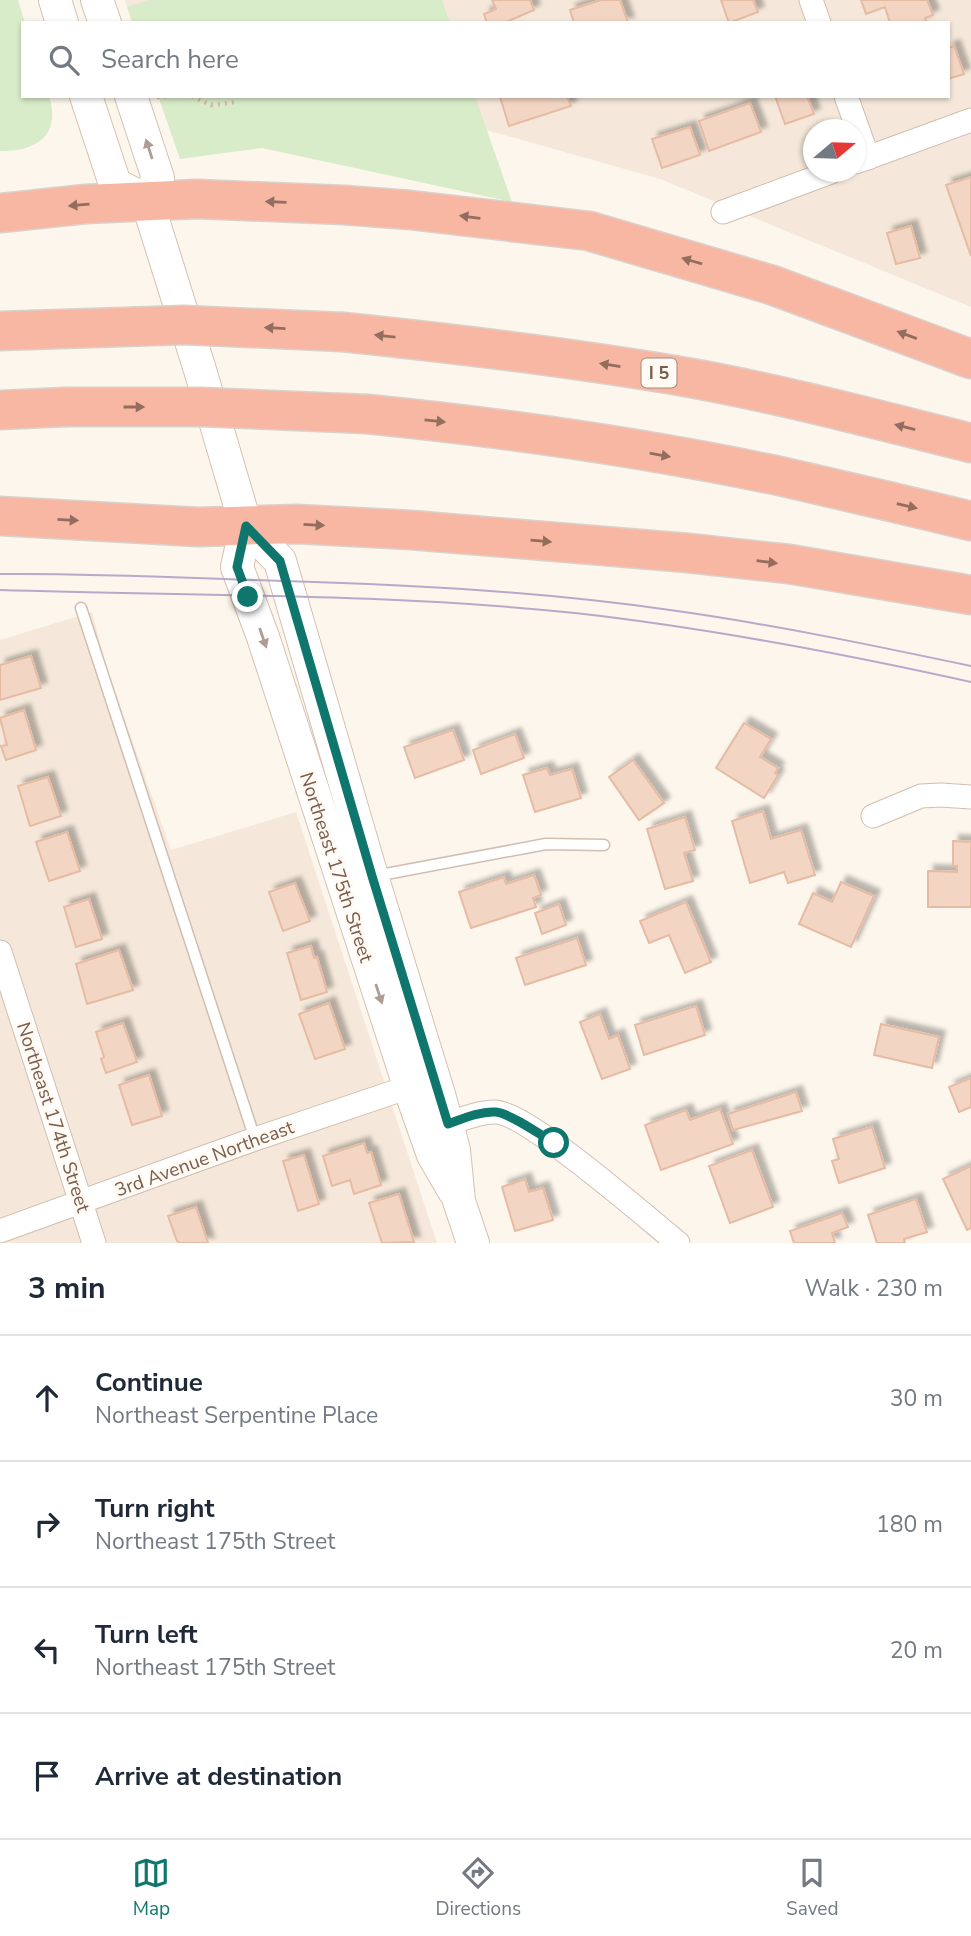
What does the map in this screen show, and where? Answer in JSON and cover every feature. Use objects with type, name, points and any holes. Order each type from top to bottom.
[{"type":"highway","points":[[0,213],[86,204],[197,199],[357,206],[589,231],[772,285],[971,359]]},
{"type":"highway","name":"I 5","points":[[15,330],[184,325],[343,332],[548,355],[694,379],[971,443]]},
{"type":"highway","points":[[0,410],[201,407],[367,414],[520,432],[655,453],[783,477],[971,521]]},
{"type":"highway","points":[[0,516],[198,527],[297,524],[411,530],[688,552],[789,564],[971,595]]},
{"type":"main road","points":[[55,0],[61,21]]},
{"type":"main road","points":[[97,0],[104,21]]},
{"type":"main road","points":[[87,98],[115,184],[147,201],[158,178],[132,98]]},
{"type":"main road","name":"Northeast 175th Street","points":[[147,201],[246,526],[280,561],[448,1124],[454,1150],[459,1201]]},
{"type":"main road","name":"Northeast 175th Street","points":[[246,526],[237,567],[409,1087],[433,1155],[459,1201],[473,1243]]},
{"type":"street","points":[[811,0],[818,21]]},
{"type":"street","points":[[846,98],[852,119]]},
{"type":"street","points":[[866,159],[971,120]]},
{"type":"street","points":[[723,212],[804,182]]},
{"type":"street","points":[[873,817],[921,796],[971,797]]},
{"type":"street","name":"Northeast 174th Street","points":[[0,952],[94,1243]]},
{"type":"street","name":"3rd Avenue Northeast","points":[[0,1231],[409,1087]]},
{"type":"street","points":[[448,1124],[475,1115],[497,1112],[529,1127],[554,1143],[678,1243]]},
{"type":"lane","points":[[81,608],[255,1139]]},
{"type":"lane","points":[[372,876],[546,844],[604,845]]},
{"type":"path","points":[[196,98],[211,105],[237,102]]},
{"type":"shaded area","points":[[125,0],[971,0],[971,307],[660,179],[373,98],[950,98],[950,21],[131,21]]},
{"type":"shaded area","points":[[92,612],[107,669],[171,850],[296,812],[437,1243],[0,1243],[0,640]]},
{"type":"green space","points":[[0,0],[18,0],[24,21],[21,21],[21,98],[49,98],[52,122],[42,139],[34,145],[13,151],[0,151]]},
{"type":"green space","points":[[149,0],[442,0],[449,21],[132,21],[127,7]]},
{"type":"green space","points":[[159,98],[476,98],[512,202],[262,148],[180,159]]},
{"type":"building","points":[[492,0],[530,0],[534,10],[509,21],[486,21],[484,14],[496,9]]},
{"type":"building","points":[[601,0],[620,0],[627,21],[573,21],[570,10]]},
{"type":"building","points":[[721,0],[753,0],[758,12],[728,21]]},
{"type":"building","points":[[861,0],[927,0],[933,15],[925,18],[926,21],[889,21],[885,7],[866,14]]},
{"type":"building","points":[[954,46],[964,74],[950,78],[950,47]]},
{"type":"building","points":[[500,98],[568,98],[571,106],[509,126]]},
{"type":"building","points":[[776,98],[808,98],[814,114],[785,124]]},
{"type":"building","points":[[750,103],[761,132],[709,151],[699,121]]},
{"type":"building","points":[[690,127],[700,155],[662,168],[652,139]]},
{"type":"building","points":[[971,177],[971,256],[946,185]]},
{"type":"building","points":[[911,226],[920,258],[896,264],[887,233]]},
{"type":"building","points":[[31,656],[41,688],[0,700],[0,665]]},
{"type":"building","points":[[24,710],[36,750],[6,760],[1,746],[7,745],[0,718]]},
{"type":"building","points":[[744,723],[771,739],[760,757],[778,768],[775,773],[778,775],[764,798],[716,768]]},
{"type":"building","points":[[453,730],[464,760],[415,778],[404,747]]},
{"type":"building","points":[[515,734],[524,758],[481,774],[473,750]]},
{"type":"building","points":[[633,760],[664,803],[639,820],[609,777]]},
{"type":"building","points":[[547,768],[550,775],[572,769],[581,798],[535,812],[523,775]]},
{"type":"building","points":[[48,777],[61,816],[30,826],[18,786]]},
{"type":"building","points":[[763,811],[771,839],[801,830],[815,875],[788,883],[784,872],[750,883],[732,821]]},
{"type":"building","points":[[685,817],[695,850],[684,853],[693,881],[665,889],[647,829]]},
{"type":"building","points":[[67,832],[80,871],[49,881],[36,842]]},
{"type":"building","points":[[953,841],[971,842],[971,907],[928,907],[928,871],[957,872],[957,866],[953,866]]},
{"type":"building","points":[[534,875],[541,895],[533,898],[536,907],[471,928],[459,892],[504,877],[506,884]]},
{"type":"building","points":[[841,882],[874,896],[851,947],[799,924],[813,893],[832,902]]},
{"type":"building","points":[[295,883],[310,921],[283,931],[269,892]]},
{"type":"building","points":[[89,899],[102,939],[76,947],[64,907]]},
{"type":"building","points":[[686,902],[711,962],[685,973],[669,935],[649,943],[640,921]]},
{"type":"building","points":[[559,904],[566,925],[542,934],[535,913]]},
{"type":"building","points":[[577,938],[586,965],[525,985],[516,958]]},
{"type":"building","points":[[311,946],[327,992],[301,1000],[287,953]]},
{"type":"building","points":[[119,950],[133,990],[87,1004],[76,964]]},
{"type":"building","points":[[329,1003],[345,1049],[315,1059],[299,1014]]},
{"type":"building","points":[[696,1006],[705,1035],[644,1055],[635,1025]]},
{"type":"building","points":[[600,1014],[609,1039],[618,1035],[630,1069],[602,1079],[580,1022]]},
{"type":"building","points":[[123,1023],[137,1062],[106,1073],[96,1032]]},
{"type":"building","points":[[881,1024],[939,1037],[932,1068],[874,1055]]},
{"type":"building","points":[[149,1075],[162,1116],[132,1125],[119,1085]]},
{"type":"building","points":[[971,1078],[971,1107],[959,1112],[949,1087]]},
{"type":"building","points":[[796,1092],[802,1111],[733,1130],[728,1114]]},
{"type":"building","points":[[720,1109],[733,1144],[661,1170],[645,1125],[686,1110],[690,1120]]},
{"type":"building","points":[[872,1127],[885,1168],[839,1183],[832,1161],[839,1159],[833,1139]]},
{"type":"building","points":[[364,1143],[367,1153],[371,1152],[381,1185],[354,1194],[350,1180],[332,1186],[323,1156]]},
{"type":"building","points":[[752,1150],[773,1207],[730,1223],[709,1166]]},
{"type":"building","points":[[304,1155],[319,1204],[298,1211],[283,1161]]},
{"type":"building","points":[[971,1166],[971,1228],[967,1230],[943,1179]]},
{"type":"building","points":[[525,1179],[529,1192],[543,1188],[553,1220],[515,1231],[502,1187]]},
{"type":"building","points":[[399,1194],[414,1242],[382,1243],[369,1203]]},
{"type":"building","points":[[916,1199],[927,1232],[904,1239],[905,1243],[877,1243],[868,1215]]},
{"type":"building","points":[[196,1207],[208,1243],[180,1243],[168,1216]]},
{"type":"building","points":[[842,1213],[848,1227],[832,1233],[835,1243],[794,1243],[790,1231]]},
{"type":"tram line","points":[[0,574],[358,584],[566,597],[746,622],[971,666]]},
{"type":"tram line","points":[[0,590],[288,596],[432,602],[575,613],[774,642],[971,682]]},
{"type":"route","points":[[248,597],[237,567],[246,526],[280,561],[448,1124],[475,1115],[497,1112],[529,1127],[554,1143]]}]
